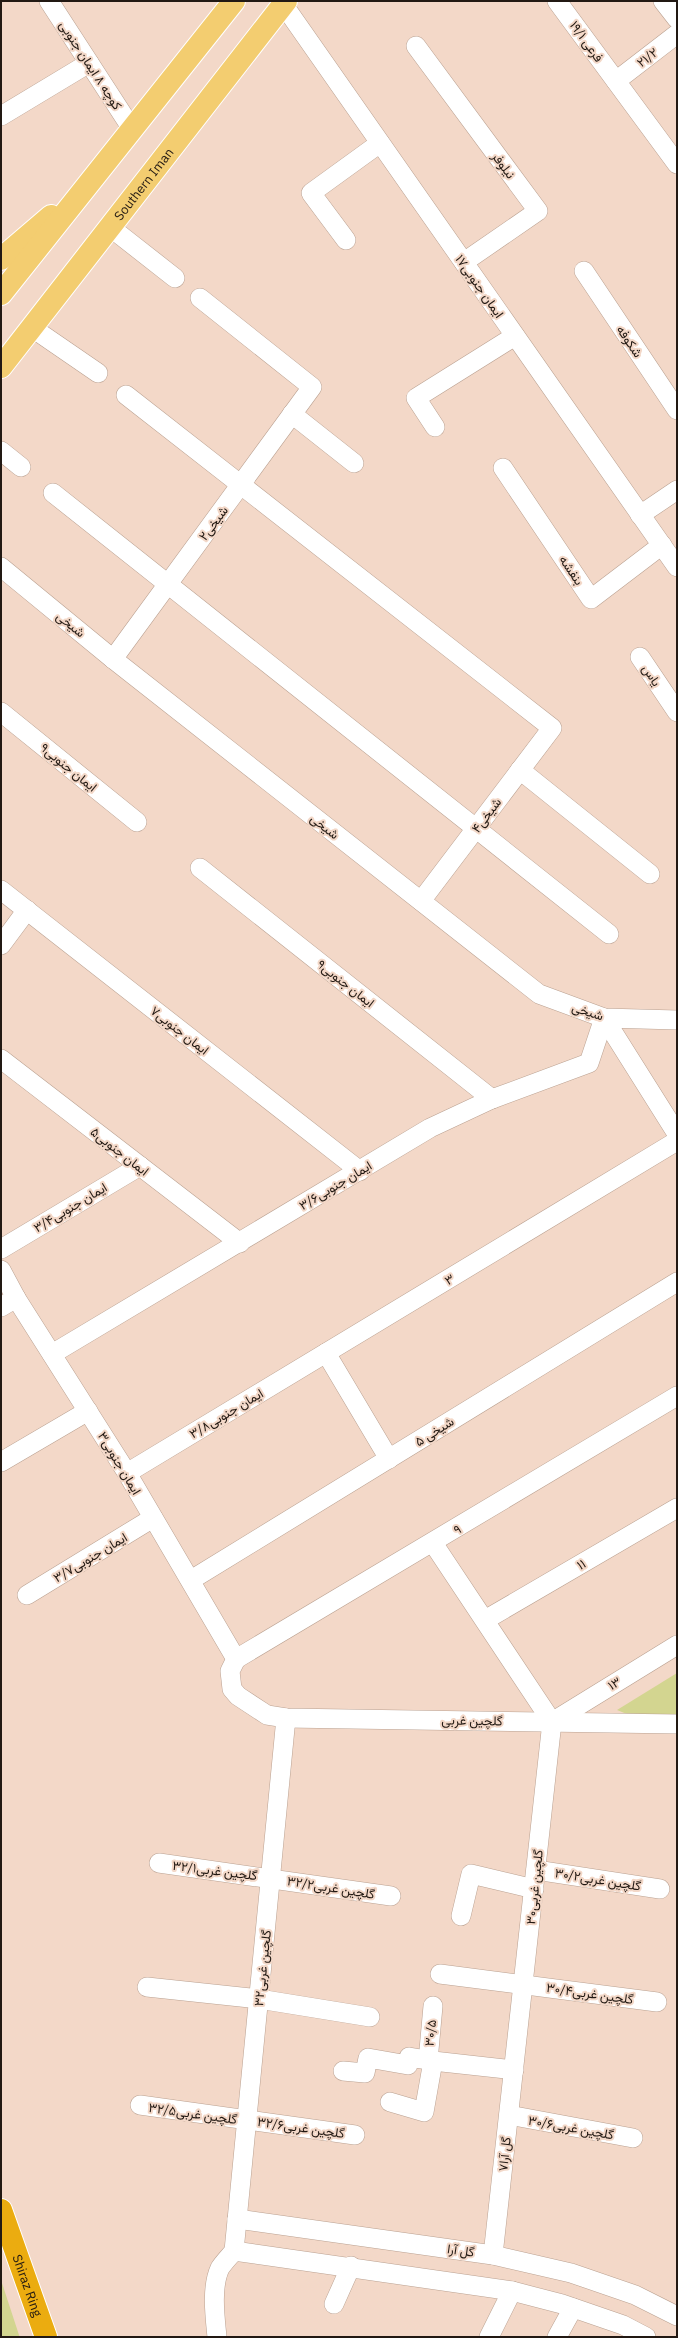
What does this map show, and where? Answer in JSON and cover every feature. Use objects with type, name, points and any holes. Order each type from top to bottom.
[{"type":"highway","name":"Shiraz Ring","points":[[1,2210],[47,2332]]},
{"type":"main road","points":[[1,294],[234,1]]},
{"type":"main road","name":"Southern Iman","points":[[1,367],[284,2]]},
{"type":"main road","points":[[1,259],[89,184]]},
{"type":"street","name":"کوچه ۸ ایمان جنوبی","points":[[49,1],[132,129]]},
{"type":"street","name":"فرعی ۱۹/۱","points":[[557,1],[677,164]]},
{"type":"street","points":[[663,1],[677,19]]},
{"type":"street","name":"ایمان جنوبی۱۷","points":[[284,2],[677,567]]},
{"type":"street","name":"۲۱/۲","points":[[616,81],[677,34]]},
{"type":"street","name":"نیلوفر","points":[[416,46],[538,211],[464,262]]},
{"type":"street","points":[[1,116],[89,63]]},
{"type":"street","points":[[346,240],[311,193],[380,142]]},
{"type":"street","points":[[110,227],[174,278]]},
{"type":"street","name":"شکوفه","points":[[584,271],[677,410]]},
{"type":"street","name":"شیخی۲","points":[[113,659],[312,387],[200,298]]},
{"type":"street","points":[[31,328],[98,373]]},
{"type":"street","points":[[435,427],[416,398],[515,336]]},
{"type":"street","points":[[126,395],[241,484]]},
{"type":"street","points":[[292,414],[354,463]]},
{"type":"street","points":[[1,451],[21,467]]},
{"type":"street","name":"بنفشه","points":[[503,468],[591,599],[662,545]]},
{"type":"street","name":"شیخی۴","points":[[241,484],[552,728],[421,901]]},
{"type":"street","points":[[640,515],[677,490]]},
{"type":"street","points":[[53,493],[609,934]]},
{"type":"street","name":"شیخی","points":[[1,567],[113,659],[539,994],[604,1018],[677,1020]]},
{"type":"street","name":"یاس","points":[[640,657],[677,712]]},
{"type":"street","name":"ایمان جنوبی۹","points":[[1,712],[137,822]]},
{"type":"street","points":[[520,770],[650,874]]},
{"type":"street","name":"ایمان جنوبی۹","points":[[200,868],[492,1099]]},
{"type":"street","name":"ایمان جنوبی۷","points":[[1,890],[360,1171]]},
{"type":"street","points":[[1,945],[27,910]]},
{"type":"street","points":[[604,1018],[677,1134]]},
{"type":"street","name":"ایمان جنوبی۳/۶","points":[[52,1354],[240,1243],[430,1128],[492,1099],[589,1063],[604,1018]]},
{"type":"street","name":"ایمان جنوبی۵","points":[[1,1059],[240,1243]]},
{"type":"street","name":"۳","points":[[326,1353],[677,1141]]},
{"type":"street","name":"ایمان جنوبی۳/۴","points":[[1,1249],[140,1166]]},
{"type":"street","name":"ایمان جنوبی۳","points":[[1,1270],[9,1303],[52,1354],[127,1473],[236,1658]]},
{"type":"street","name":"شیخی ۵","points":[[191,1580],[677,1282]]},
{"type":"street","points":[[326,1353],[389,1459]]},
{"type":"street","name":"ایمان جنوبی۳/۸","points":[[127,1473],[326,1353]]},
{"type":"street","name":"۹","points":[[236,1658],[433,1543],[677,1396]]},
{"type":"street","points":[[1,1462],[88,1411]]},
{"type":"street","name":"۱۱","points":[[485,1620],[677,1508]]},
{"type":"street","name":"ایمان جنوبی۳/۷","points":[[27,1595],[153,1518]]},
{"type":"street","points":[[433,1543],[552,1722]]},
{"type":"street","name":"۱۳","points":[[552,1722],[677,1645]]},
{"type":"street","name":"گلچین غربی","points":[[236,1658],[230,1671],[232,1689],[238,1696],[267,1715],[286,1718],[677,1724]]},
{"type":"street","name":"گلچین غربی۳۲","points":[[234,2250],[286,1718]]},
{"type":"street","name":"گلچین غربی۳۰","points":[[515,2062],[552,1722]]},
{"type":"street","name":"گلچین غربی۳۲/۱","points":[[159,1863],[270,1878]]},
{"type":"street","name":"گلچین غربی۳۰/۲","points":[[536,1870],[660,1889]]},
{"type":"street","points":[[461,1916],[471,1874],[534,1889]]},
{"type":"street","name":"گلچین غربی۳۲/۲","points":[[270,1878],[391,1896]]},
{"type":"street","name":"گلچین غربی۳۰/۴","points":[[440,1974],[657,2002]]},
{"type":"street","points":[[147,1988],[259,1999],[370,2017]]},
{"type":"street","name":"۳۰/۵","points":[[390,2102],[424,2112],[434,2006]]},
{"type":"street","points":[[343,2071],[365,2073],[368,2058],[408,2065],[409,2057],[430,2061],[515,2062]]},
{"type":"street","name":"گل آرا۷","points":[[494,2255],[515,2062]]},
{"type":"street","name":"گلچین غربی۳۲/۵","points":[[140,2105],[247,2120]]},
{"type":"street","name":"گلچین غربی۳۰/۶","points":[[509,2115],[633,2138]]},
{"type":"street","name":"گلچین غربی۳۲/۶","points":[[247,2120],[355,2134]]},
{"type":"street","name":"گل آرا","points":[[237,2219],[494,2255],[571,2273],[635,2295],[677,2316]]},
{"type":"street","points":[[217,2337],[215,2296],[217,2281],[220,2269],[234,2250],[351,2266],[512,2291],[573,2308],[623,2325],[641,2336]]},
{"type":"street","points":[[334,2304],[351,2266]]},
{"type":"street","points":[[489,2337],[512,2291]]},
{"type":"street","points":[[557,2337],[573,2308]]},
{"type":"green space","points":[[677,1673],[677,1722],[644,1721],[617,1710]]},
{"type":"green space","points":[[1,2280],[19,2335],[20,2337],[1,2337]]}]
